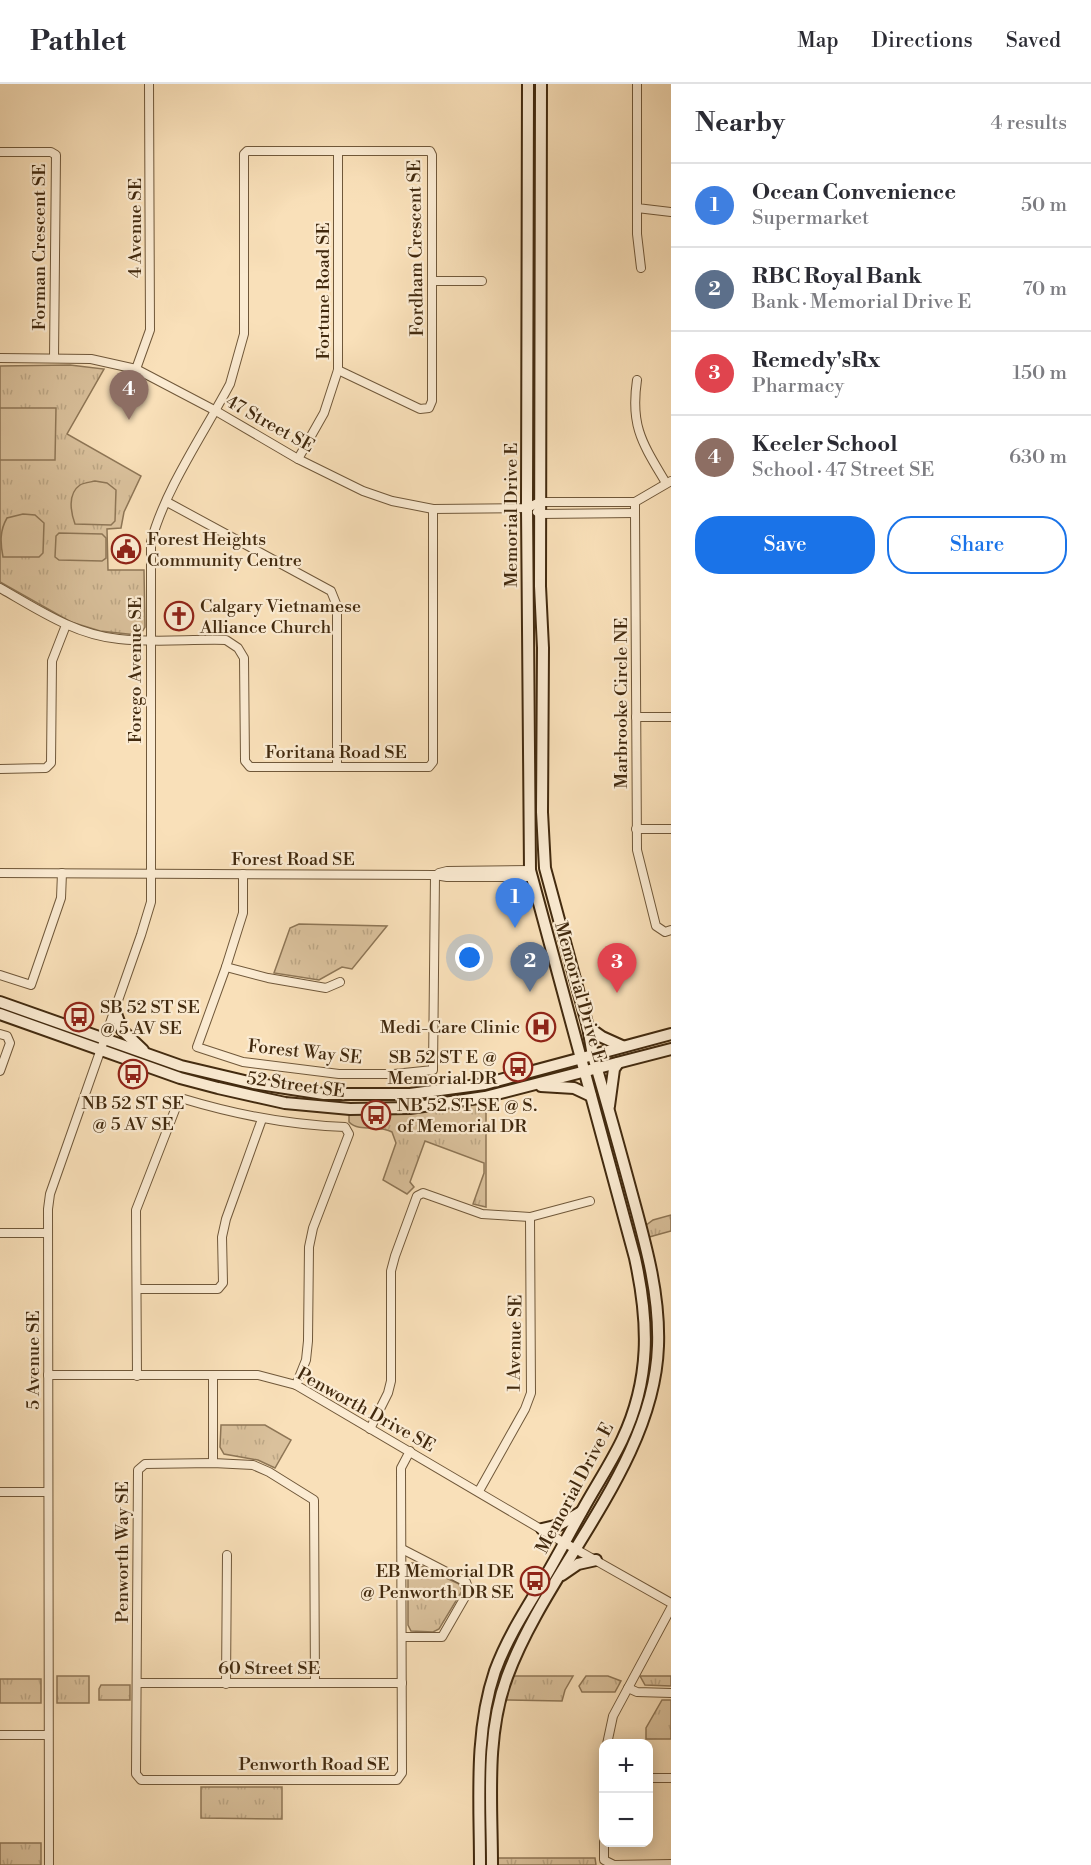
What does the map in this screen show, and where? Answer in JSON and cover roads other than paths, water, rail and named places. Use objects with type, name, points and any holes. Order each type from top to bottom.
[{"type":"main road","name":"Memorial Drive E","points":[[480,1865],[480,1751],[484,1713],[495,1671],[510,1636],[604,1474],[629,1424],[637,1400],[646,1346],[641,1288],[582,1059],[530,874],[527,508],[528,84]]},
{"type":"main road","name":"Memorial Drive E","points":[[492,1865],[492,1747],[497,1708],[506,1678],[519,1647],[604,1499],[640,1428],[653,1384],[658,1347],[658,1314],[653,1275],[593,1056],[588,1027],[546,868],[542,812],[543,648],[540,586],[541,84]]},
{"type":"main road","name":"52 Street SE","points":[[0,1002],[180,1078],[218,1089],[285,1103],[324,1107],[385,1109],[443,1104],[535,1086],[671,1049]]},
{"type":"main road","points":[[115,1011],[122,1030],[148,1054]]},
{"type":"main road","name":"52 Street SE","points":[[0,1014],[103,1044],[253,1083],[287,1089],[351,1095],[410,1094],[484,1084],[671,1034]]},
{"type":"main road","points":[[588,1027],[602,1037],[622,1046]]},
{"type":"main road","points":[[564,1063],[570,1053],[573,1029]]},
{"type":"main road","points":[[609,1110],[614,1069],[618,1063]]},
{"type":"main road","points":[[535,1086],[574,1088],[591,1096]]},
{"type":"main road","points":[[542,1529],[559,1525],[581,1512]]},
{"type":"main road","points":[[559,1576],[578,1564],[596,1560]]},
{"type":"street","name":"4 Avenue SE","points":[[136,369],[150,330],[149,84]]},
{"type":"street","points":[[637,84],[637,234],[641,268]]},
{"type":"street","name":"Fordham Crescent SE","points":[[216,411],[230,384],[244,334],[244,154],[247,151],[430,151],[432,155],[432,402],[429,408],[420,409],[338,370]]},
{"type":"street","name":"Fortune Road SE","points":[[298,459],[324,413],[338,370],[338,151]]},
{"type":"street","name":"Forman Crescent SE","points":[[0,152],[51,152],[56,155],[54,358]]},
{"type":"street","points":[[637,208],[671,212]]},
{"type":"street","points":[[432,281],[482,281]]},
{"type":"street","name":"47 Street SE","points":[[0,358],[91,359],[136,369],[216,411],[298,459],[363,491],[392,501],[433,509],[527,508]]},
{"type":"street","points":[[527,508],[540,502],[635,502],[669,482],[642,442],[636,426],[634,400],[637,380]]},
{"type":"street","name":"Forego Avenue SE","points":[[151,873],[151,542],[166,502],[216,411]]},
{"type":"street","points":[[166,502],[331,591],[337,606],[337,766]]},
{"type":"street","name":"Marbrooke Circle NE","points":[[635,502],[637,850],[656,926],[665,932],[671,930]]},
{"type":"street","points":[[527,508],[540,514],[635,513]]},
{"type":"street","name":"Foritana Road SE","points":[[0,588],[66,625],[93,634],[119,639],[226,640],[237,648],[244,658],[245,761],[250,767],[429,767],[433,762],[433,509]]},
{"type":"street","points":[[0,769],[46,768],[51,764],[52,661],[66,625]]},
{"type":"street","points":[[636,717],[671,717]]},
{"type":"street","points":[[636,829],[671,829]]},
{"type":"street","name":"Forest Road SE","points":[[0,873],[435,875],[447,871],[530,874]]},
{"type":"street","points":[[0,975],[31,985],[61,898],[62,873]]},
{"type":"street","name":"5 Avenue SE","points":[[49,1865],[48,1233],[50,1194],[146,920],[151,902],[151,873]]},
{"type":"street","name":"Forest Way SE","points":[[243,874],[243,912],[197,1047],[243,1062],[339,1074],[394,1074],[433,1070],[435,875]]},
{"type":"street","points":[[226,967],[268,978],[326,988],[340,982]]},
{"type":"street","points":[[0,1034],[7,1036],[9,1043],[0,1071]]},
{"type":"street","points":[[137,1376],[136,1210],[178,1102],[184,1099],[262,1119],[306,1126],[345,1127],[349,1134],[313,1228],[309,1247],[308,1341],[306,1360],[296,1386]]},
{"type":"street","points":[[137,1289],[218,1289],[223,1283],[222,1236],[226,1219],[262,1119]]},
{"type":"street","points":[[370,1429],[388,1393],[391,1381],[391,1271],[417,1196],[423,1193],[489,1215],[530,1217],[590,1202]]},
{"type":"street","name":"1 Avenue SE","points":[[479,1491],[525,1409],[531,1393],[530,1217]]},
{"type":"street","points":[[0,1233],[48,1233]]},
{"type":"street","name":"Penworth Drive SE","points":[[48,1375],[258,1375],[296,1386],[671,1603]]},
{"type":"street","points":[[213,1376],[213,1463]]},
{"type":"street","name":"Penworth Road SE","points":[[137,1683],[136,1774],[141,1780],[397,1780],[402,1773],[401,1468],[410,1451]]},
{"type":"street","name":"Penworth Way SE","points":[[137,1683],[138,1470],[145,1464],[213,1463],[253,1465],[269,1472],[314,1500],[315,1683]]},
{"type":"street","points":[[0,1492],[48,1492]]},
{"type":"street","points":[[402,1549],[466,1582],[469,1590],[442,1637],[402,1637]]},
{"type":"street","points":[[226,1684],[227,1555]]},
{"type":"street","points":[[608,1739],[613,1716],[671,1608]]},
{"type":"street","name":"60 Street SE","points":[[137,1683],[402,1683]]},
{"type":"street","points":[[628,1688],[637,1692],[671,1693]]},
{"type":"street","points":[[0,1735],[48,1735]]},
{"type":"street","points":[[653,1778],[671,1778]]},
{"type":"street","points":[[604,1847],[604,1860],[614,1865],[671,1864]]},
{"type":"place","name":"Keeler School","points":[[129,420]]},
{"type":"place","name":"Forest Heights Community Centre","points":[[126,549]]},
{"type":"place","name":"Calgary Vietnamese Alliance Church","points":[[179,616]]},
{"type":"place","name":"Ocean Convenience","points":[[515,928]]},
{"type":"place","name":"RBC Royal Bank","points":[[530,992]]},
{"type":"place","name":"Remedy'sRx","points":[[617,993]]},
{"type":"place","name":"SB 52 ST SE @ 5 AV SE","points":[[79,1017]]},
{"type":"place","name":"Medi-Care Clinic","points":[[541,1027]]},
{"type":"place","name":"SB 52 ST E @ Memorial DR","points":[[518,1067]]},
{"type":"place","name":"NB 52 ST SE @ 5 AV SE","points":[[133,1074]]},
{"type":"place","name":"NB 52 ST SE @ S. of Memorial DR","points":[[376,1115]]},
{"type":"place","name":"EB Memorial DR @ Penworth DR SE","points":[[535,1581]]}]
